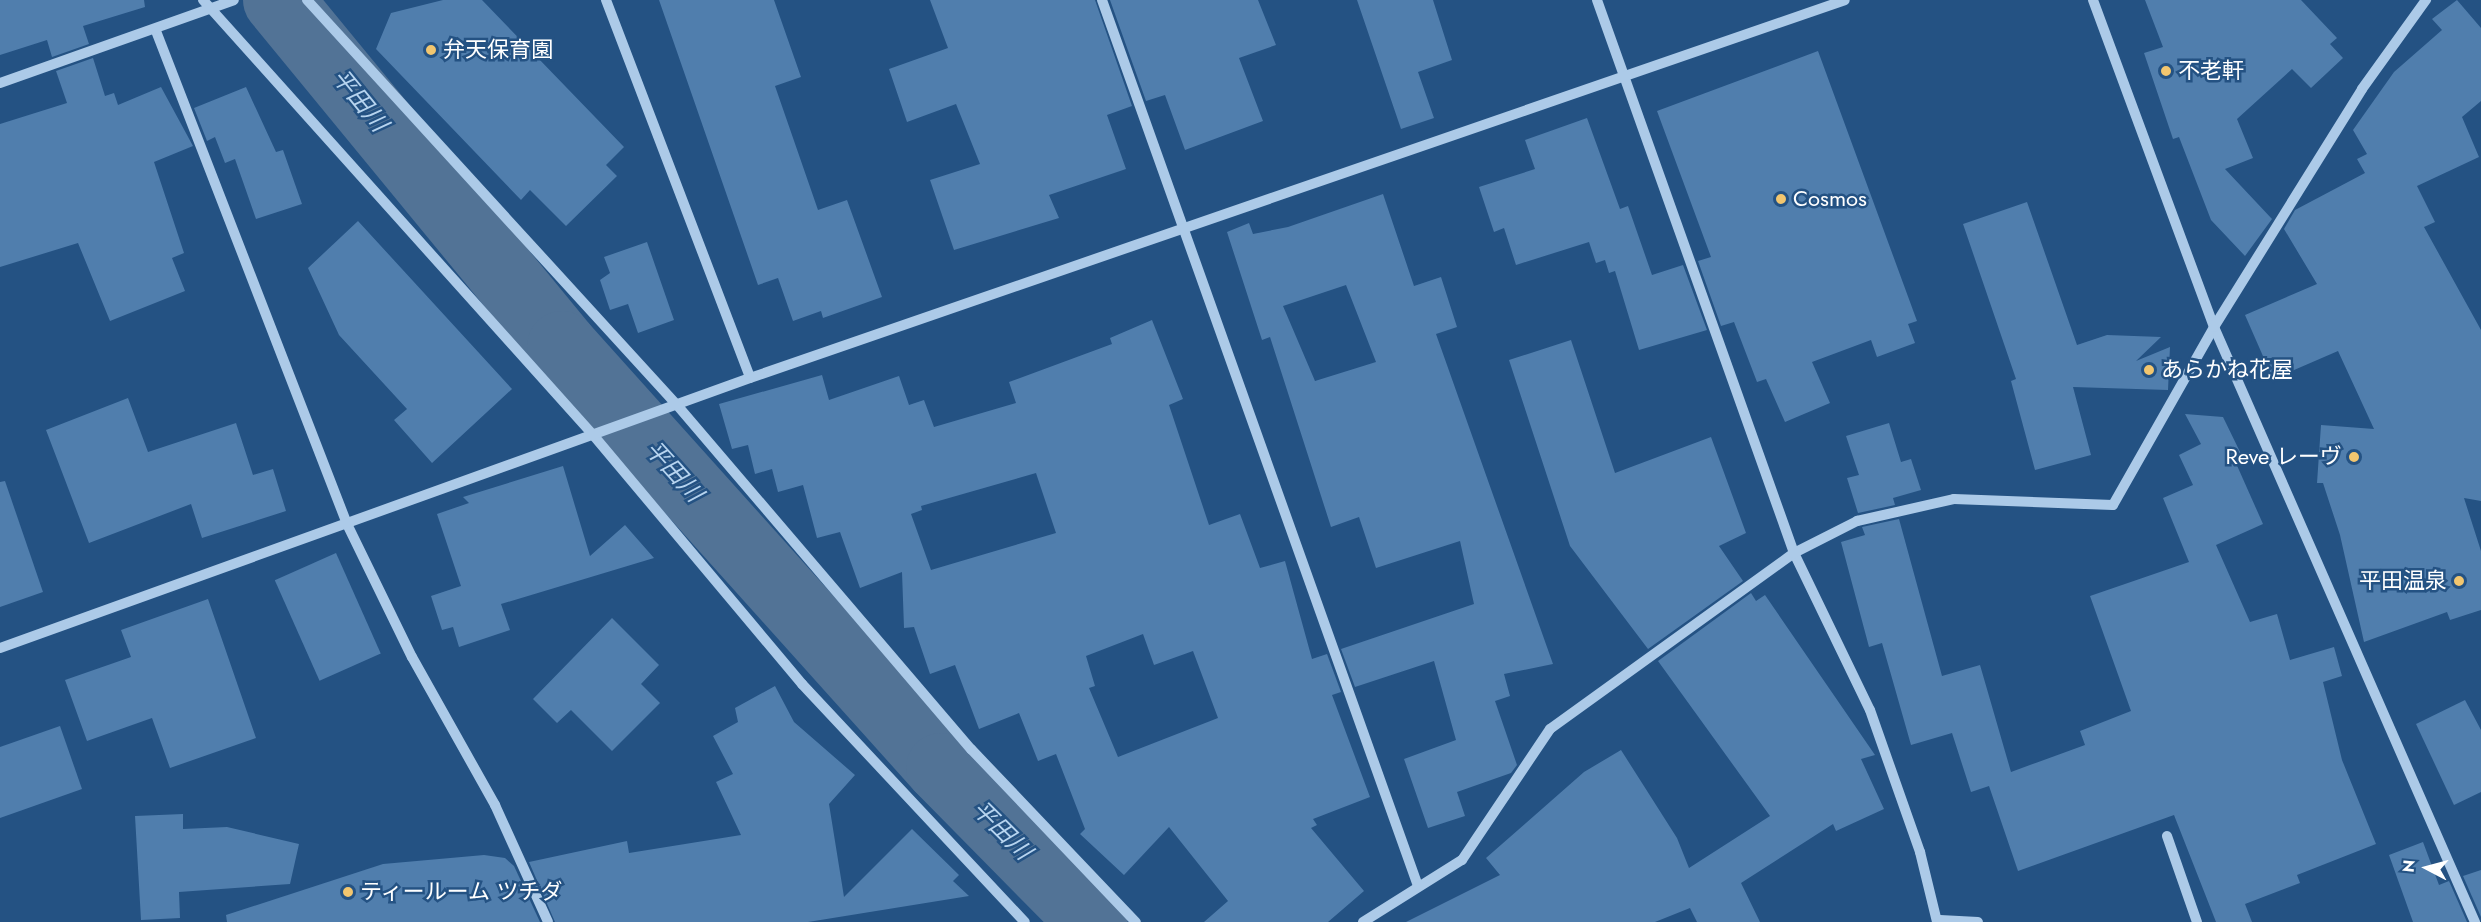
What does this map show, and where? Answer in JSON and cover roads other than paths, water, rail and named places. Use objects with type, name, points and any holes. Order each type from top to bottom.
[{"type":"street","points":[[0,83],[156,31],[207,4],[234,0]]},
{"type":"street","points":[[307,0],[677,405],[971,749],[1136,922]]},
{"type":"street","points":[[606,0],[750,378]]},
{"type":"street","points":[[1102,0],[1418,886]]},
{"type":"street","points":[[1597,0],[1794,553],[1870,710],[1939,921],[1978,922]]},
{"type":"street","points":[[0,648],[750,378],[1845,0]]},
{"type":"street","points":[[2093,0],[2214,327],[2475,922]]},
{"type":"street","points":[[1363,922],[1462,860],[1550,729],[1794,553],[1857,521],[1954,499],[2113,505],[2214,327],[2362,89],[2422,1]]},
{"type":"street","points":[[207,4],[594,436],[802,684],[1025,922]]},
{"type":"street","points":[[156,31],[347,524],[412,657],[495,805],[548,922]]},
{"type":"street","points":[[2167,836],[2197,922]]},
{"type":"waterway","name":"平田川","points":[[278,0],[562,346],[941,768],[1093,922]]},
{"type":"place","name":"弁天保育園","points":[[431,50]]},
{"type":"place","name":"不老軒","points":[[2166,71]]},
{"type":"place","name":"Cosmos","points":[[1781,199]]},
{"type":"place","name":"あらかね花屋","points":[[2149,370]]},
{"type":"place","name":"Reve レーヴ","points":[[2354,457]]},
{"type":"place","name":"平田温泉","points":[[2459,581]]},
{"type":"place","name":"ティールーム ツチダ","points":[[348,892]]}]
